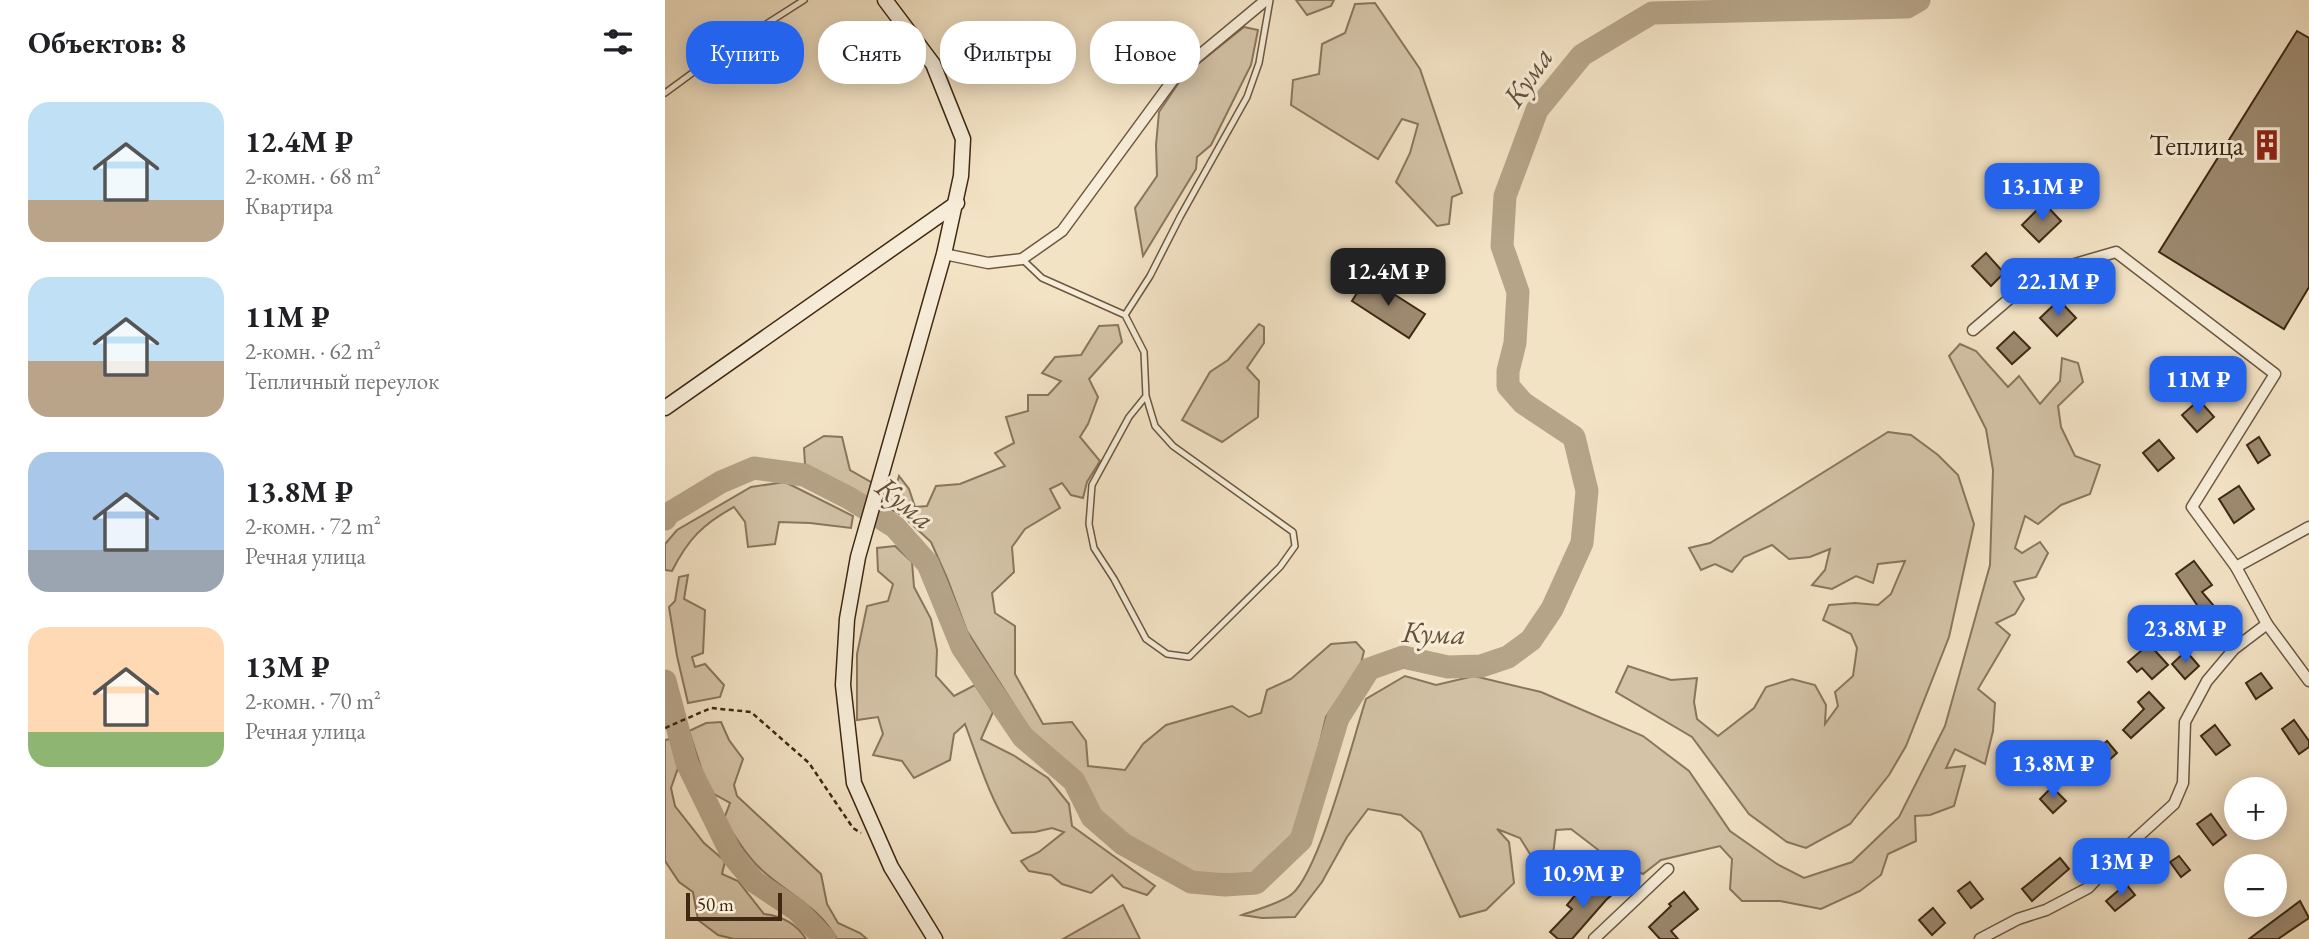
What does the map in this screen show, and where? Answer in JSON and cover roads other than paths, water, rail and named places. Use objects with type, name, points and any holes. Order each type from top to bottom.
[{"type":"street","points":[[885,0],[933,64],[963,139],[961,176],[944,254],[858,557],[847,619],[843,685],[854,783],[891,867],[935,939]]},
{"type":"street","points":[[944,254],[988,263],[1022,258],[1062,231],[1178,73],[1268,0]]},
{"type":"street","points":[[665,408],[957,203]]},
{"type":"street","points":[[1973,330],[2037,275],[2116,253],[2275,374],[2192,507],[2236,567],[2267,624],[2309,681]]},
{"type":"street","points":[[2236,567],[2309,527]]},
{"type":"street","points":[[1980,939],[2088,888],[2129,845],[2174,804],[2183,783],[2185,722],[2207,681],[2234,649],[2267,624]]},
{"type":"street","points":[[1594,939],[1668,869]]},
{"type":"lane","points":[[665,93],[804,0]]},
{"type":"lane","points":[[1125,314],[1150,276],[1247,97],[1259,63],[1268,0]]},
{"type":"lane","points":[[1022,258],[1042,278],[1125,314],[1144,352],[1146,396],[1154,426],[1173,446],[1293,532],[1295,546],[1280,567],[1189,657],[1167,654],[1146,639],[1094,548],[1089,524],[1092,485],[1129,417],[1146,396]]},
{"type":"waterway","name":"Кума","points":[[665,519],[668,514],[721,482],[754,468],[804,475],[849,498],[895,527],[928,564],[962,647],[1023,737],[1074,781],[1092,817],[1123,844],[1191,882],[1225,885],[1256,883],[1301,840],[1338,718],[1369,669],[1403,657],[1448,667],[1481,666],[1508,657],[1531,640],[1552,609],[1582,543],[1587,491],[1574,437],[1523,403],[1508,386],[1508,371],[1515,343],[1518,292],[1502,246],[1505,196],[1537,110],[1582,55],[1652,13],[1907,7],[1919,0]]},
{"type":"waterway","name":"Кума","points":[[665,681],[687,763],[732,855],[755,882],[797,910],[825,939]]},
{"type":"place","name":"Теплица","points":[[2267,145]]}]
